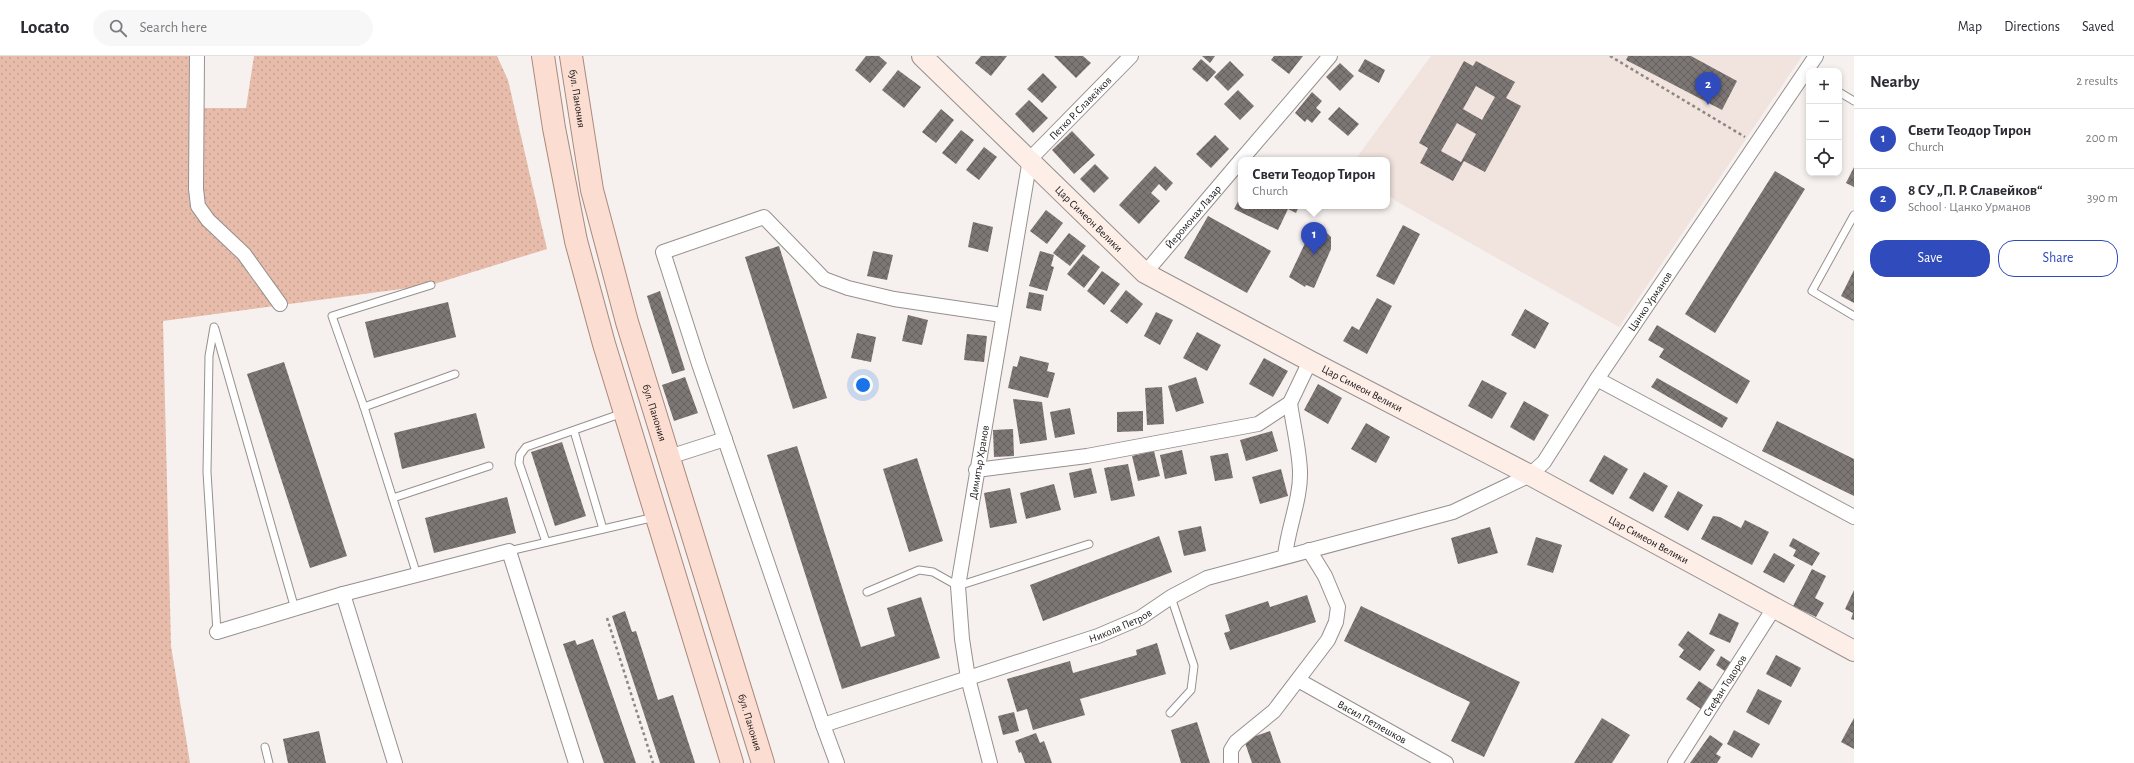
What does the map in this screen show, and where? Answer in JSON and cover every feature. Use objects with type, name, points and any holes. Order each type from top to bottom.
[{"type":"main road","points":[[543,56],[554,128],[576,241],[604,344],[732,763]]},
{"type":"main road","name":"бул. Панония","points":[[571,56],[592,190],[627,322],[763,763]]},
{"type":"main road","name":"Цар Симеон Велики","points":[[922,56],[1145,273],[1310,361],[1530,475],[1854,651]]},
{"type":"street","points":[[197,56],[196,189],[198,206],[208,220],[244,254],[280,304]]},
{"type":"street","name":"Петко Р. Славейков","points":[[1030,160],[1131,56]]},
{"type":"street","name":"Йеромонах Лазар","points":[[1244,157],[1330,56]]},
{"type":"street","name":"Цанко Урманов","points":[[1810,68],[1816,56]]},
{"type":"street","name":"Цанко Урманов","points":[[1453,512],[1530,475],[1544,462],[1597,379],[1757,144],[1806,75]]},
{"type":"street","name":"Димитър Хранов","points":[[990,763],[968,678],[962,639],[958,586],[1002,315],[1030,160]]},
{"type":"street","name":"Йеромонах Лазар","points":[[1145,273],[1238,164]]},
{"type":"street","points":[[837,763],[724,439],[662,252],[764,218],[824,279],[848,288],[894,299],[1002,315]]},
{"type":"street","points":[[976,470],[1087,456],[1258,424],[1290,403],[1310,361]]},
{"type":"street","points":[[1597,379],[1854,517]]},
{"type":"street","points":[[1285,556],[1288,534],[1296,507],[1300,471],[1290,403]]},
{"type":"street","points":[[669,457],[724,439]]},
{"type":"street","name":"Никола Петров","points":[[823,725],[1098,636],[1140,618],[1171,596],[1207,578],[1453,512]]},
{"type":"street","points":[[1231,763],[1231,750],[1236,742],[1274,711],[1328,640],[1336,622],[1338,607],[1325,576],[1309,550]]},
{"type":"street","points":[[217,632],[343,594],[509,551],[576,763]]},
{"type":"street","points":[[343,594],[395,763]]},
{"type":"street","name":"Стефан Тодоров","points":[[1675,763],[1774,608]]},
{"type":"street","name":"Васил Петлешков","points":[[1298,680],[1446,763]]},
{"type":"lane","points":[[1842,94],[1854,101]]},
{"type":"lane","points":[[1854,215],[1812,291],[1854,316]]},
{"type":"lane","points":[[417,575],[364,407],[332,316],[431,285]]},
{"type":"lane","points":[[217,632],[207,472],[209,356],[214,327],[295,609]]},
{"type":"lane","points":[[364,407],[455,374]]},
{"type":"lane","points":[[546,542],[519,463],[520,455],[526,447],[625,412]]},
{"type":"lane","points":[[574,431],[603,528]]},
{"type":"lane","points":[[393,498],[489,466]]},
{"type":"lane","points":[[509,551],[656,516]]},
{"type":"lane","points":[[867,592],[919,570],[933,572],[958,586],[1089,544]]},
{"type":"lane","points":[[1170,713],[1191,690],[1194,666],[1171,596]]},
{"type":"lane","points":[[265,747],[269,763]]},
{"type":"path","points":[[1610,56],[1757,144]]},
{"type":"path","points":[[607,618],[653,763]]},
{"type":"shaded area","points":[[0,56],[197,56],[197,108],[246,108],[254,56],[497,56],[508,80],[547,249],[431,285],[163,321],[171,646],[190,763],[0,763]]},
{"type":"shaded area","points":[[1431,56],[1802,56],[1619,327],[1396,201],[1390,196],[1390,157],[1357,157]]},
{"type":"building","points":[[866,56],[879,56],[887,63],[870,83],[855,70]]},
{"type":"building","points":[[981,56],[1007,56],[991,76],[975,63]]},
{"type":"building","points":[[1054,56],[1083,56],[1091,63],[1076,78]]},
{"type":"building","points":[[1202,56],[1215,56],[1210,63]]},
{"type":"building","points":[[1274,56],[1303,56],[1289,74],[1271,60]]},
{"type":"building","points":[[1628,56],[1691,56],[1737,81],[1722,110],[1626,60]]},
{"type":"building","points":[[1201,59],[1216,72],[1207,82],[1192,69]]},
{"type":"building","points":[[1365,59],[1385,70],[1379,83],[1358,71]]},
{"type":"building","points":[[1230,61],[1244,75],[1228,91],[1214,77]]},
{"type":"building","points":[[1464,61],[1473,66],[1476,61],[1515,82],[1506,98],[1521,106],[1485,172],[1464,161],[1453,181],[1420,163],[1428,148],[1419,143]],"holes":[[[1476,86],[1495,97],[1482,120],[1463,109]],[[1457,123],[1476,134],[1461,162],[1441,151]]]},
{"type":"building","points":[[1340,63],[1354,76],[1340,91],[1326,77]]},
{"type":"building","points":[[898,70],[921,87],[904,108],[882,90]]},
{"type":"building","points":[[1043,73],[1057,87],[1042,103],[1027,89]]},
{"type":"building","points":[[1238,90],[1254,106],[1240,120],[1224,104]]},
{"type":"building","points":[[1312,92],[1322,101],[1316,108],[1321,112],[1312,123],[1307,119],[1305,122],[1295,113]]},
{"type":"building","points":[[1029,100],[1048,118],[1033,133],[1015,114]]},
{"type":"building","points":[[1339,107],[1359,124],[1348,136],[1328,119]]},
{"type":"building","points":[[941,109],[954,120],[936,143],[922,132]]},
{"type":"building","points":[[961,130],[974,140],[956,164],[942,153]]},
{"type":"building","points":[[1072,131],[1095,155],[1074,174],[1052,150]]},
{"type":"building","points":[[1215,135],[1229,149],[1211,168],[1196,154]]},
{"type":"building","points":[[984,147],[997,157],[979,180],[966,170]]},
{"type":"building","points":[[1095,164],[1109,178],[1094,193],[1080,179]]},
{"type":"building","points":[[1155,166],[1173,183],[1166,191],[1159,184],[1151,193],[1160,201],[1139,224],[1119,205]]},
{"type":"building","points":[[1854,167],[1854,187],[1846,183]]},
{"type":"building","points":[[1775,171],[1805,189],[1715,333],[1685,314]]},
{"type":"building","points":[[1238,202],[1238,209],[1288,209],[1278,230],[1234,209]]},
{"type":"building","points":[[1288,209],[1298,209],[1296,213]]},
{"type":"building","points":[[1046,210],[1063,223],[1047,244],[1030,231]]},
{"type":"building","points":[[1208,216],[1271,251],[1247,293],[1184,258]]},
{"type":"building","points":[[973,222],[993,227],[988,252],[968,247]]},
{"type":"building","points":[[1403,225],[1420,234],[1394,285],[1376,276]]},
{"type":"building","points":[[1321,230],[1326,232],[1331,237],[1331,249],[1314,288],[1306,285],[1305,287],[1289,277],[1308,237],[1312,232]]},
{"type":"building","points":[[1069,233],[1086,246],[1070,266],[1053,253]]},
{"type":"building","points":[[779,246],[827,398],[793,409],[745,257]]},
{"type":"building","points":[[873,251],[893,255],[887,280],[867,276]]},
{"type":"building","points":[[1040,251],[1054,255],[1051,266],[1054,267],[1047,291],[1029,286]]},
{"type":"building","points":[[1083,254],[1100,267],[1084,288],[1067,274]]},
{"type":"building","points":[[1854,270],[1854,303],[1841,296]]},
{"type":"building","points":[[1102,271],[1120,284],[1104,305],[1087,291]]},
{"type":"building","points":[[1126,290],[1143,304],[1127,324],[1110,311]]},
{"type":"building","points":[[660,291],[685,370],[672,374],[647,296]]},
{"type":"building","points":[[1029,292],[1044,295],[1041,311],[1026,308]]},
{"type":"building","points":[[1377,298],[1392,306],[1367,354],[1343,341],[1352,326],[1359,330]]},
{"type":"building","points":[[448,302],[456,337],[374,358],[365,322]]},
{"type":"building","points":[[1525,309],[1549,323],[1535,349],[1511,335]]},
{"type":"building","points":[[1156,312],[1173,320],[1160,345],[1144,336]]},
{"type":"building","points":[[908,315],[928,320],[922,345],[902,341]]},
{"type":"building","points":[[1657,325],[1750,381],[1737,404],[1659,357],[1664,349],[1648,340]]},
{"type":"building","points":[[1197,332],[1221,345],[1207,371],[1183,358]]},
{"type":"building","points":[[857,333],[876,337],[871,362],[851,358]]},
{"type":"building","points":[[967,334],[987,336],[984,362],[964,360]]},
{"type":"building","points":[[1020,356],[1049,363],[1047,371],[1055,373],[1048,398],[1008,388],[1013,366],[1017,367]]},
{"type":"building","points":[[1264,358],[1288,371],[1273,397],[1249,384]]},
{"type":"building","points":[[284,362],[347,556],[310,568],[247,374]]},
{"type":"building","points":[[685,377],[698,413],[674,421],[662,385]]},
{"type":"building","points":[[1196,377],[1204,403],[1176,412],[1168,386]]},
{"type":"building","points":[[1657,378],[1728,418],[1722,428],[1651,387]]},
{"type":"building","points":[[1482,380],[1507,393],[1492,419],[1468,406]]},
{"type":"building","points":[[1318,384],[1342,398],[1328,424],[1304,410]]},
{"type":"building","points":[[1162,387],[1164,424],[1147,425],[1145,388]]},
{"type":"building","points":[[1013,399],[1042,402],[1047,440],[1020,444]]},
{"type":"building","points":[[1524,401],[1549,415],[1534,441],[1510,427]]},
{"type":"building","points":[[1070,408],[1075,434],[1055,438],[1050,412]]},
{"type":"building","points":[[1143,411],[1143,431],[1117,432],[1117,412]]},
{"type":"building","points":[[476,413],[485,448],[402,469],[394,433]]},
{"type":"building","points":[[1777,421],[1854,459],[1854,496],[1762,451]]},
{"type":"building","points":[[1366,423],[1390,437],[1376,463],[1351,449]]},
{"type":"building","points":[[1013,429],[1014,456],[994,457],[993,430]]},
{"type":"building","points":[[1272,431],[1278,451],[1246,461],[1240,440]]},
{"type":"building","points":[[562,442],[586,516],[555,526],[531,452]]},
{"type":"building","points":[[797,446],[861,647],[895,636],[887,608],[921,597],[940,658],[842,689],[767,455]]},
{"type":"building","points":[[1182,450],[1187,474],[1165,479],[1160,455]]},
{"type":"building","points":[[1154,451],[1160,476],[1138,481],[1132,456]]},
{"type":"building","points":[[1228,453],[1233,478],[1215,481],[1210,456]]},
{"type":"building","points":[[1604,455],[1628,469],[1613,495],[1589,481]]},
{"type":"building","points":[[917,458],[943,541],[909,552],[883,469]]},
{"type":"building","points":[[1128,464],[1135,496],[1111,501],[1104,468]]},
{"type":"building","points":[[1091,468],[1097,493],[1074,498],[1069,473]]},
{"type":"building","points":[[1281,469],[1288,496],[1260,504],[1252,477]]},
{"type":"building","points":[[1644,472],[1668,486],[1653,512],[1629,498]]},
{"type":"building","points":[[1054,484],[1061,510],[1026,519],[1020,493]]},
{"type":"building","points":[[1010,488],[1017,523],[990,528],[984,493]]},
{"type":"building","points":[[1678,491],[1703,505],[1688,531],[1664,517]]},
{"type":"building","points":[[507,497],[516,533],[434,553],[425,518]]},
{"type":"building","points":[[1713,516],[1720,517],[1741,528],[1745,520],[1769,532],[1752,565],[1701,539]]},
{"type":"building","points":[[1201,526],[1206,551],[1184,556],[1178,531]]},
{"type":"building","points":[[1490,527],[1498,553],[1458,564],[1451,538]]},
{"type":"building","points":[[1159,536],[1172,572],[1043,621],[1030,585]]},
{"type":"building","points":[[1536,537],[1562,545],[1553,573],[1527,565]]},
{"type":"building","points":[[1793,538],[1820,553],[1812,566],[1793,556],[1796,550],[1789,546]]},
{"type":"building","points":[[1774,553],[1795,565],[1784,583],[1763,572]]},
{"type":"building","points":[[1812,569],[1826,576],[1815,598],[1824,603],[1816,617],[1793,606]]},
{"type":"building","points":[[1854,590],[1854,620],[1851,619],[1853,613],[1845,609]]},
{"type":"building","points":[[1307,595],[1316,622],[1230,650],[1224,633],[1230,631],[1225,615],[1268,601],[1270,607]]},
{"type":"building","points":[[1361,606],[1520,682],[1484,757],[1451,741],[1470,702],[1344,641]]},
{"type":"building","points":[[625,611],[632,632],[636,631],[658,700],[673,695],[695,763],[660,763],[612,616]]},
{"type":"building","points":[[1719,613],[1739,623],[1730,643],[1709,634]]},
{"type":"building","points":[[1688,631],[1715,650],[1700,671],[1679,657],[1684,650],[1678,645]]},
{"type":"building","points":[[593,639],[636,763],[604,763],[563,644],[575,640],[577,645]]},
{"type":"building","points":[[1157,643],[1166,674],[1080,699],[1085,715],[1033,730],[1027,709],[1017,712],[1007,679],[1070,661],[1073,673],[1137,655],[1136,650]]},
{"type":"building","points":[[1776,655],[1801,668],[1791,687],[1766,674]]},
{"type":"building","points":[[1721,656],[1735,665],[1729,674],[1716,665]]},
{"type":"building","points":[[1699,681],[1714,691],[1701,709],[1686,699]]},
{"type":"building","points":[[1758,689],[1782,701],[1769,725],[1746,712]]},
{"type":"building","points":[[1014,712],[1019,731],[1003,735],[998,716]]},
{"type":"building","points":[[1602,718],[1630,735],[1612,763],[1574,763]]},
{"type":"building","points":[[1854,718],[1854,749],[1841,742]]},
{"type":"building","points":[[1197,722],[1210,763],[1181,763],[1171,730]]},
{"type":"building","points":[[1734,730],[1760,744],[1752,758],[1727,744]]},
{"type":"building","points":[[319,731],[326,763],[288,763],[283,739]]},
{"type":"building","points":[[1270,731],[1281,763],[1252,763],[1244,740]]},
{"type":"building","points":[[1036,733],[1040,743],[1044,741],[1052,763],[1025,763],[1021,752],[1019,753],[1015,741]]},
{"type":"building","points":[[1710,735],[1723,744],[1716,754],[1721,757],[1717,763],[1690,763]]},
{"type":"place","name":"8 СУ „П. Р. Славейков“","points":[[1708,105]]},
{"type":"place","name":"Свети Теодор Тирон","points":[[1314,255]]}]
